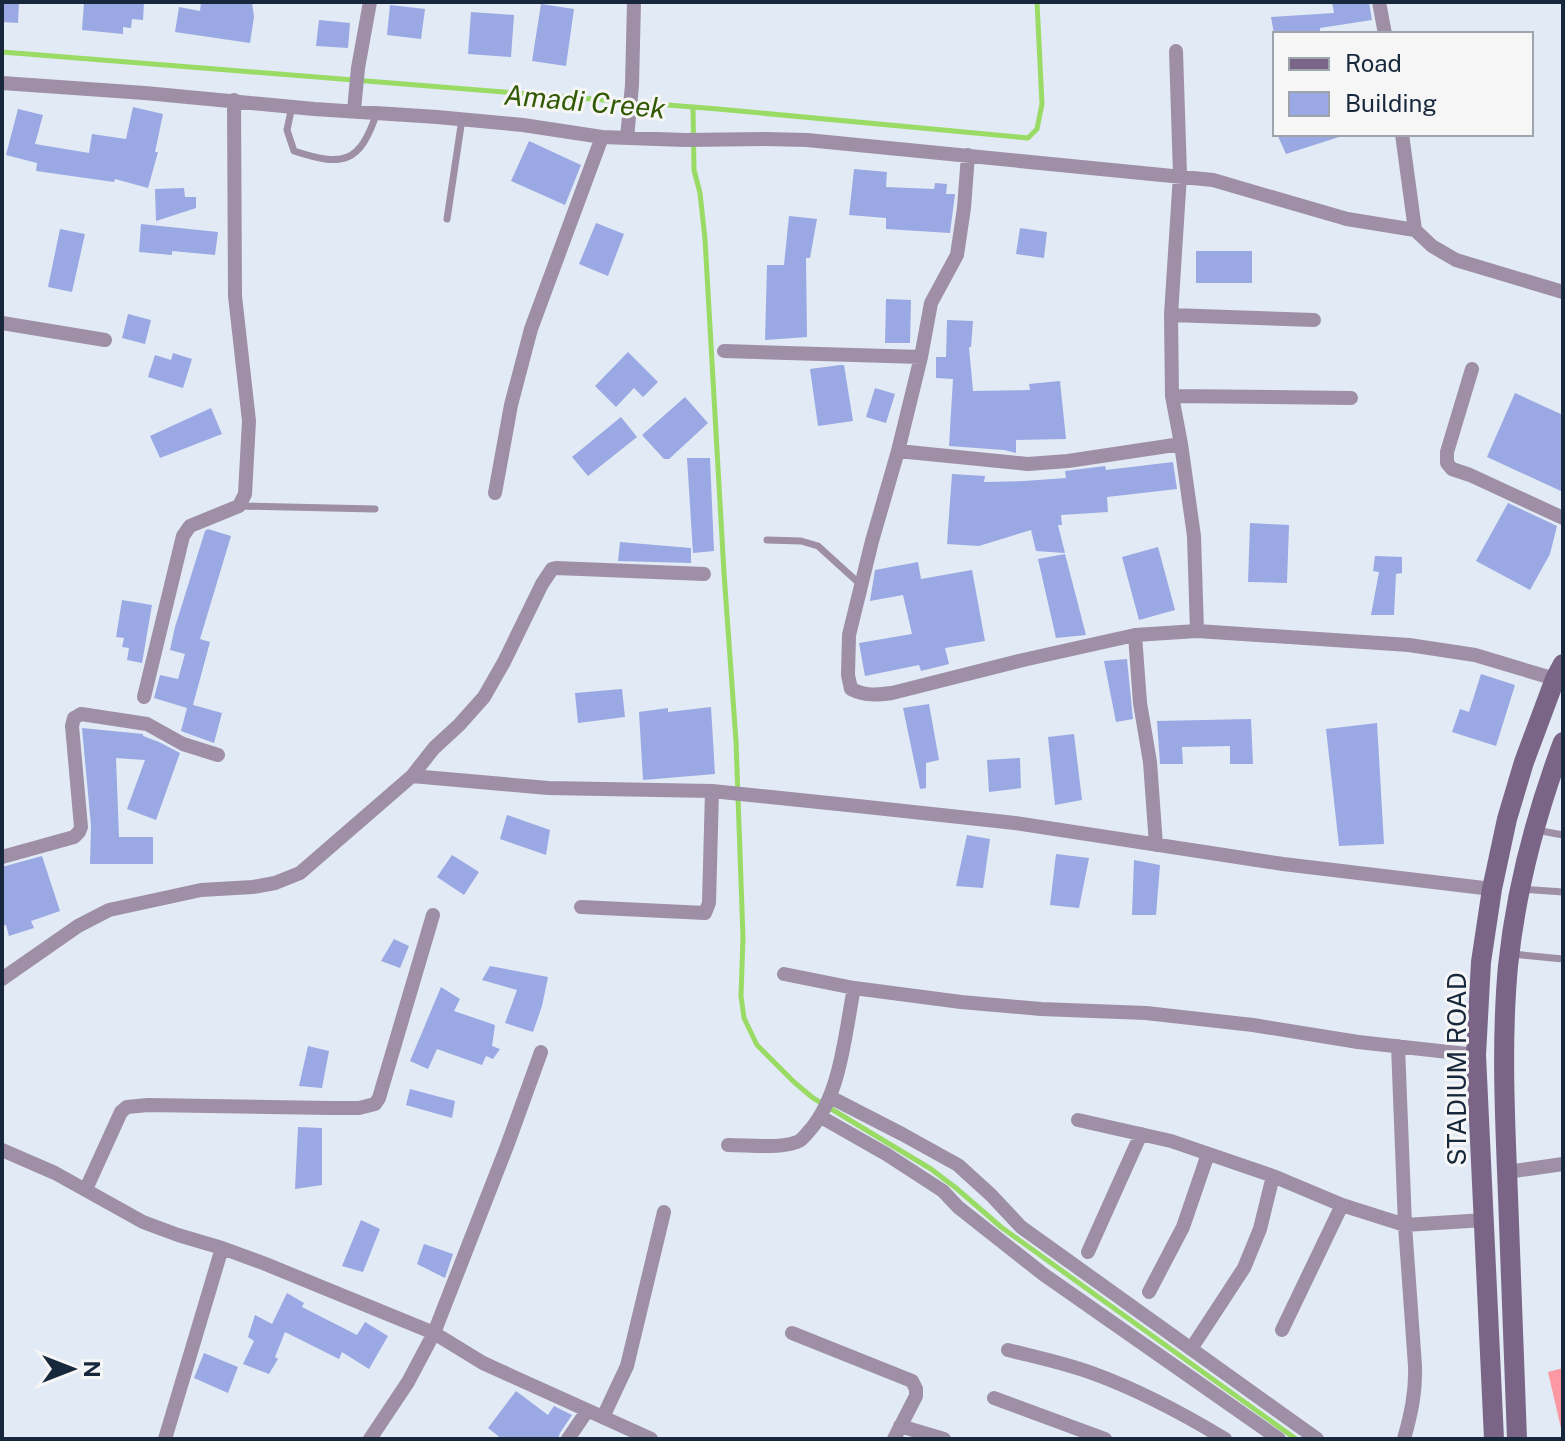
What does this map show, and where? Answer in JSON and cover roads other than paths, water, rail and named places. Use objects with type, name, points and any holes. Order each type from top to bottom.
[{"type":"main road","name":"STADIUM ROAD","points":[[1494,1439],[1476,1055],[1481,962],[1507,819],[1524,762],[1559,671]]},
{"type":"main road","name":"STADIUM ROAD","points":[[1517,1439],[1504,1024],[1520,889],[1534,829],[1563,742]]},
{"type":"main road","points":[[1524,762],[1552,773]]},
{"type":"street","points":[[354,110],[370,2]]},
{"type":"street","points":[[628,131],[634,2]]},
{"type":"street","points":[[1379,2],[1385,32]]},
{"type":"street","points":[[1176,51],[1180,175],[1171,315],[1172,396],[1194,536],[1197,631]]},
{"type":"street","points":[[2,83],[462,119],[602,137],[628,131],[685,140],[807,140],[1180,175],[1213,180],[1347,219],[1415,230],[1432,246],[1456,260],[1563,292]]},
{"type":"street","points":[[144,697],[183,536],[190,526],[239,506],[245,494],[249,421],[235,296],[234,100]]},
{"type":"street","points":[[1402,136],[1415,230]]},
{"type":"street","points":[[495,493],[511,405],[531,329],[602,137]]},
{"type":"street","points":[[968,155],[957,255],[931,303],[898,451],[849,635],[851,689],[860,694],[892,693],[1135,635],[1197,631],[1409,645],[1559,671]]},
{"type":"street","points":[[1171,315],[1314,320]]},
{"type":"street","points":[[3,326],[105,340]]},
{"type":"street","points":[[724,351],[921,357]]},
{"type":"street","points":[[1472,369],[1447,452],[1447,463],[1452,469],[1563,518]]},
{"type":"street","points":[[1172,396],[1351,398]]},
{"type":"street","points":[[898,451],[1028,464],[1181,444]]},
{"type":"street","points":[[2,979],[78,926],[109,910],[201,890],[275,883],[300,873],[412,776],[434,748],[484,697],[552,569],[704,574]]},
{"type":"street","points":[[1135,635],[1156,845]]},
{"type":"street","points":[[2,857],[74,837],[79,832],[72,726],[74,718],[81,714],[147,724],[183,744],[218,755]]},
{"type":"street","points":[[412,776],[548,788],[751,795],[1015,823],[1283,864],[1492,889]]},
{"type":"street","points":[[581,907],[705,913],[709,903],[719,792]]},
{"type":"street","points":[[86,1189],[121,1112],[127,1107],[359,1108],[375,1104],[433,915]]},
{"type":"street","points":[[784,974],[854,988],[961,1002],[1146,1013],[1476,1055]]},
{"type":"street","points":[[728,1145],[782,1145],[800,1141],[821,1117],[830,1097],[842,1051],[854,988]]},
{"type":"street","points":[[1398,1046],[1405,1225],[1416,1388],[1404,1439]]},
{"type":"street","points":[[370,1439],[408,1382],[434,1333],[541,1052]]},
{"type":"street","points":[[830,1097],[958,1165],[1021,1227],[1317,1439]]},
{"type":"street","points":[[821,1117],[943,1191],[958,1207],[1043,1274],[1279,1439]]},
{"type":"street","points":[[1078,1120],[1171,1141],[1273,1176],[1342,1205],[1405,1225],[1485,1220]]},
{"type":"street","points":[[1088,1252],[1141,1134]]},
{"type":"street","points":[[2,1150],[55,1173],[143,1222],[277,1268],[434,1333],[483,1363],[651,1439]]},
{"type":"street","points":[[1149,1292],[1183,1227],[1208,1154]]},
{"type":"street","points":[[1507,1172],[1563,1164]]},
{"type":"street","points":[[1191,1349],[1244,1268],[1260,1229],[1273,1176]]},
{"type":"street","points":[[1282,1330],[1342,1205]]},
{"type":"street","points":[[603,1417],[627,1366],[664,1212]]},
{"type":"street","points":[[165,1439],[222,1248]]},
{"type":"street","points":[[792,1333],[912,1381],[916,1396],[897,1433],[944,1439]]},
{"type":"street","points":[[1008,1350],[1089,1372],[1138,1391],[1225,1439]]},
{"type":"street","points":[[994,1398],[1105,1439]]},
{"type":"street","points":[[568,1439],[587,1411]]},
{"type":"lane","points":[[292,106],[287,130],[294,151],[320,159],[343,160],[358,151],[369,136],[377,112]]},
{"type":"lane","points":[[447,219],[462,119]]},
{"type":"lane","points":[[239,506],[375,509]]},
{"type":"lane","points":[[767,540],[818,546],[861,585]]},
{"type":"lane","points":[[1534,829],[1563,835]]},
{"type":"lane","points":[[1520,889],[1563,892]]},
{"type":"lane","points":[[1510,954],[1563,959]]},
{"type":"waterway","name":"Amadi Creek","points":[[2,52],[718,109],[1028,138],[1037,129],[1042,104],[1037,2]]},
{"type":"waterway","points":[[693,107],[694,170],[705,239],[736,741],[744,1018],[757,1045],[813,1098],[931,1169],[1001,1227],[1296,1439]]}]
